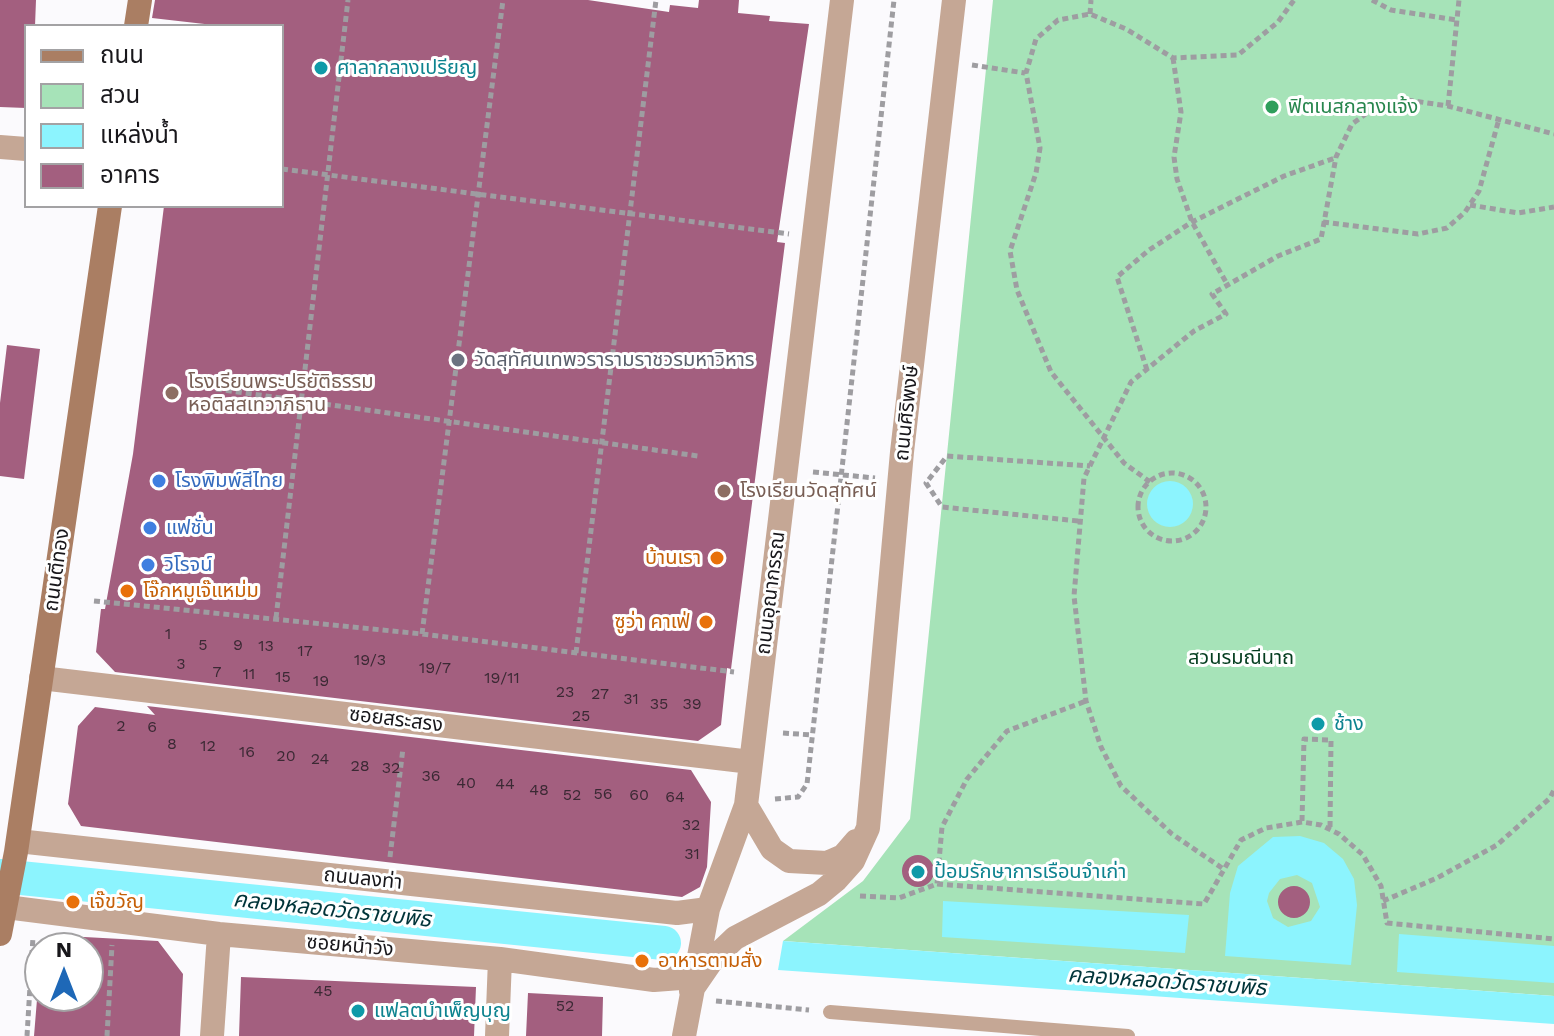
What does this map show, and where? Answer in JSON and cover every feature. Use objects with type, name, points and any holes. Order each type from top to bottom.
[{"type":"main road","points":[[136,24],[140,0]]},
{"type":"main road","name":"ถนนตีทอง","points":[[0,934],[17,847],[110,208]]},
{"type":"street","name":"ถนนอุณากรรณ","points":[[684,1036],[708,909],[756,802],[751,762],[842,0]]},
{"type":"street","name":"ถนนศิริพงษ์","points":[[692,989],[713,959],[735,938],[819,894],[853,861],[868,828],[902,452],[954,0]]},
{"type":"street","points":[[0,147],[24,149]]},
{"type":"street","name":"ซอยสระสรง","points":[[41,678],[751,762]]},
{"type":"street","points":[[756,802],[772,849],[789,861],[827,863],[843,856],[868,828]]},
{"type":"street","name":"ถนนลงท่า","points":[[17,847],[677,913],[708,909]]},
{"type":"street","name":"ซอยหน้าวัง","points":[[7,900],[219,934],[500,959],[654,980],[692,989]]},
{"type":"street","points":[[212,1036],[219,934]]},
{"type":"street","points":[[497,1036],[500,959]]},
{"type":"lane","points":[[830,1012],[1128,1036]]},
{"type":"path","points":[[276,618],[348,0]]},
{"type":"path","points":[[422,634],[503,0]]},
{"type":"path","points":[[576,653],[656,0]]},
{"type":"path","points":[[756,802],[798,797],[807,784],[894,0]]},
{"type":"path","points":[[1090,14],[1091,0]]},
{"type":"path","points":[[1150,482],[1124,463],[1051,372],[1017,290],[1010,251],[1036,173],[1040,148],[1026,73],[1036,39],[1058,20],[1090,14],[1126,29],[1173,58],[1238,55],[1278,22],[1294,0]]},
{"type":"path","points":[[1372,0],[1391,10],[1457,20]]},
{"type":"path","points":[[1448,106],[1459,0]]},
{"type":"path","points":[[1173,58],[1181,112],[1174,157],[1177,179],[1192,222],[1227,284]]},
{"type":"path","points":[[947,61],[1026,73]]},
{"type":"path","points":[[1222,868],[1172,834],[1121,786],[1101,747],[1086,701],[1074,596],[1081,488],[1090,466],[1131,382],[1194,331],[1226,314],[1212,294],[1321,239],[1336,157],[1352,124],[1378,105],[1407,100],[1448,106],[1554,134]]},
{"type":"path","points":[[1323,222],[1418,234],[1447,228],[1479,191],[1499,119]]},
{"type":"path","points":[[1147,370],[1117,277],[1149,250],[1192,222],[1284,176],[1336,157]]},
{"type":"path","points":[[284,169],[792,234]]},
{"type":"path","points":[[1470,205],[1518,213],[1554,207]]},
{"type":"path","points":[[216,389],[601,440],[698,456]]},
{"type":"path","points":[[1078,521],[942,507],[926,483],[947,456],[1090,466]]},
{"type":"path","points":[[800,471],[882,479]]},
{"type":"path","points":[[1173,473],[1194,481],[1206,501],[1202,524],[1195,533],[1174,542],[1162,540],[1144,528],[1138,507],[1140,496],[1150,482],[1173,473]]},
{"type":"path","points":[[94,601],[422,634],[734,672]]},
{"type":"path","points":[[937,884],[942,827],[967,779],[1007,731],[1086,701]]},
{"type":"path","points":[[770,732],[812,735]]},
{"type":"path","points":[[389,866],[405,739]]},
{"type":"path","points":[[1302,822],[1304,739],[1331,740],[1330,829]]},
{"type":"path","points":[[1383,901],[1437,878],[1497,845],[1554,790]]},
{"type":"path","points":[[819,894],[899,898],[937,884],[1204,904],[1222,868],[1241,840],[1253,833],[1302,822],[1330,829],[1363,855],[1381,886],[1387,923],[1554,939]]},
{"type":"path","points":[[27,1036],[34,927]]},
{"type":"path","points":[[107,1036],[112,933]]},
{"type":"path","points":[[692,989],[830,1012]]},
{"type":"green space","name":"สวนรมณีนาถ","points":[[993,0],[1554,0],[1554,996],[783,941],[863,881],[910,819]]},
{"type":"water","points":[[1170,481],[1186,488],[1193,504],[1186,520],[1170,527],[1154,520],[1147,504],[1154,488]]},
{"type":"water","points":[[1300,836],[1324,843],[1343,859],[1354,879],[1357,905],[1351,965],[1225,956],[1230,893],[1238,866],[1273,837]],"holes":[[[1297,875],[1312,883],[1320,907],[1311,921],[1288,927],[1273,918],[1267,901],[1280,879]]]},
{"type":"water","points":[[943,901],[1189,915],[1185,953],[942,937]]},
{"type":"water","points":[[1399,934],[1554,946],[1554,983],[1397,972]]},
{"type":"water","points":[[783,941],[1554,996],[1554,1024],[778,970]]},
{"type":"building","points":[[0,0],[36,0],[35,24],[24,24],[24,108],[0,107]]},
{"type":"building","name":"วัดสุทัศนเทพวรารามราชวรมหาวิหาร","points":[[155,0],[588,0],[669,12],[670,5],[698,8],[699,0],[739,0],[738,13],[770,16],[769,21],[809,24],[777,242],[785,243],[731,669],[727,668],[721,725],[698,741],[115,672],[96,652],[101,609],[105,609],[133,454],[164,208],[284,208],[284,24],[204,24],[152,18]]},
{"type":"building","points":[[7,345],[40,349],[24,479],[0,476],[0,403]]},
{"type":"building","points":[[147,706],[691,770],[711,802],[707,867],[700,887],[682,897],[81,826],[68,804],[78,726],[95,707],[155,715]]},
{"type":"building","name":"ป้อมรักษาการเรือนจำเก่า","points":[[918,855],[929,860],[934,871],[929,882],[918,887],[907,882],[902,871],[907,860]]},
{"type":"building","points":[[1294,886],[1305,891],[1310,902],[1305,913],[1294,918],[1283,913],[1278,902],[1283,891]]},
{"type":"building","points":[[104,938],[158,941],[183,974],[180,1036],[34,1036],[36,1012],[104,1012]]},
{"type":"building","name":"แฟลตบำเพ็ญบุญ","points":[[241,977],[476,987],[474,1036],[239,1036]]},
{"type":"building","points":[[528,993],[603,997],[602,1036],[526,1036]]},
{"type":"waterway","name":"คลองหลอดวัดราชบพิธ","points":[[0,876],[664,943]]},
{"type":"place","name":"ศาลากลางเปรียญ","points":[[321,68]]},
{"type":"place","name":"ฟิตเนสกลางแจ้ง","points":[[1272,107]]},
{"type":"place","name":"วัดสุทัศนเทพวรารามราชวรมหาวิหาร","points":[[458,360]]},
{"type":"place","name":"โรงเรียนพระปริยัติธรรม หอติสสเทวาภิธาน","points":[[172,393]]},
{"type":"place","name":"โรงพิมพ์สีไทย","points":[[159,481]]},
{"type":"place","name":"โรงเรียนวัดสุทัศน์","points":[[724,491]]},
{"type":"place","name":"แฟชั่น","points":[[150,528]]},
{"type":"place","name":"บ้านเรา","points":[[717,558]]},
{"type":"place","name":"วิโรจน์","points":[[148,565]]},
{"type":"place","name":"โจ๊กหมูเจ๊แหม่ม","points":[[127,591]]},
{"type":"place","name":"ซูว่า คาเฟ่","points":[[706,622]]},
{"type":"place","name":"ช้าง","points":[[1318,724]]},
{"type":"place","name":"ป้อมรักษาการเรือนจำเก่า","points":[[918,872]]},
{"type":"place","name":"เจ๊ขวัญ","points":[[73,902]]},
{"type":"place","name":"อาหารตามสั่ง","points":[[642,961]]},
{"type":"place","name":"แฟลตบำเพ็ญบุญ","points":[[358,1011]]}]
